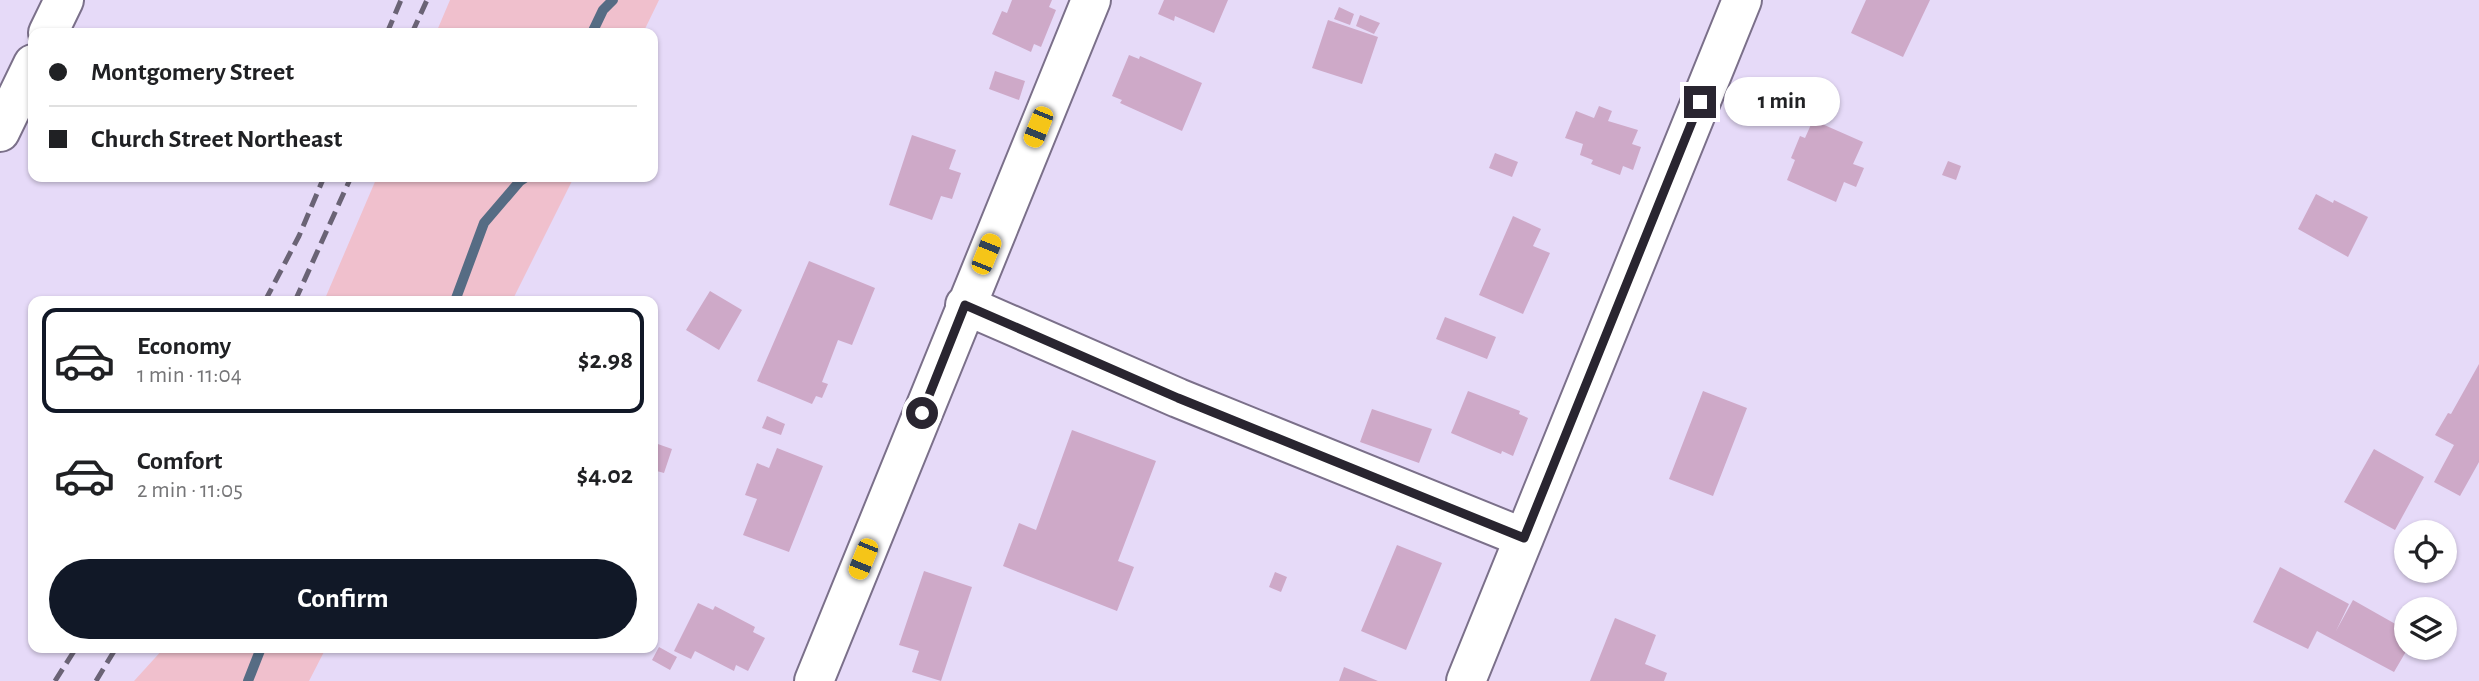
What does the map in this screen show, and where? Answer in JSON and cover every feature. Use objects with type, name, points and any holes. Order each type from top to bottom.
[{"type":"street","points":[[50,28],[64,0]]},
{"type":"street","points":[[814,681],[1091,0]]},
{"type":"street","points":[[1466,681],[1742,0]]},
{"type":"street","points":[[0,132],[28,74]]},
{"type":"street","points":[[965,305],[1178,398],[1524,538]]},
{"type":"shaded area","points":[[450,0],[659,0],[645,28],[438,28]]},
{"type":"shaded area","points":[[375,182],[572,182],[514,296],[326,296]]},
{"type":"shaded area","points":[[159,653],[323,653],[309,681],[134,681]]},
{"type":"building","points":[[1012,0],[1052,0],[1049,7],[1056,10],[1041,47],[1034,44],[1031,52],[992,34],[1002,11],[1007,13]]},
{"type":"building","points":[[1164,0],[1228,0],[1214,33],[1175,16],[1174,21],[1158,14]]},
{"type":"building","points":[[1866,0],[1930,0],[1903,57],[1851,33]]},
{"type":"building","points":[[1339,7],[1354,14],[1350,25],[1334,19]]},
{"type":"building","points":[[1360,15],[1380,23],[1374,34],[1356,26]]},
{"type":"building","points":[[1328,20],[1378,37],[1362,84],[1312,68]]},
{"type":"building","points":[[1129,55],[1139,59],[1140,56],[1202,83],[1182,131],[1120,103],[1122,100],[1112,96]]},
{"type":"building","points":[[995,71],[1025,81],[1019,100],[989,89]]},
{"type":"building","points":[[1599,106],[1612,111],[1608,121],[1638,130],[1632,144],[1641,147],[1633,170],[1623,166],[1620,175],[1591,164],[1593,160],[1580,155],[1583,144],[1565,138],[1576,111],[1594,118]]},
{"type":"building","points":[[1813,120],[1863,142],[1853,164],[1864,168],[1856,187],[1844,182],[1836,202],[1787,180],[1795,160],[1791,158],[1800,136],[1805,138]]},
{"type":"building","points":[[912,135],[956,150],[949,169],[961,173],[952,199],[941,196],[932,220],[889,205]]},
{"type":"building","points":[[1495,153],[1518,162],[1512,177],[1489,168]]},
{"type":"building","points":[[1948,161],[1961,166],[1956,180],[1942,175]]},
{"type":"building","points":[[2316,194],[2368,217],[2348,257],[2298,229]]},
{"type":"building","points":[[1513,216],[1541,229],[1533,246],[1550,253],[1523,314],[1479,295]]},
{"type":"building","points":[[809,261],[875,288],[852,345],[838,340],[822,382],[828,384],[822,398],[816,396],[812,404],[757,381]]},
{"type":"building","points":[[710,291],[742,310],[719,350],[686,330]]},
{"type":"building","points":[[1445,317],[1496,337],[1487,359],[1436,339]]},
{"type":"building","points":[[2479,364],[2479,462],[2460,496],[2434,482],[2454,445],[2435,435],[2448,413],[2451,414]]},
{"type":"building","points":[[1468,391],[1520,411],[1519,414],[1528,418],[1513,456],[1502,451],[1501,454],[1451,433]]},
{"type":"building","points":[[1703,391],[1747,408],[1713,496],[1669,479]]},
{"type":"building","points":[[1372,409],[1432,429],[1419,463],[1360,442]]},
{"type":"building","points":[[767,416],[785,424],[781,435],[762,428]]},
{"type":"building","points":[[1072,430],[1156,461],[1118,561],[1134,567],[1117,611],[1003,566],[1019,523],[1036,530]]},
{"type":"building","points":[[658,444],[672,449],[664,473],[658,471]]},
{"type":"building","points":[[777,448],[823,466],[789,552],[743,535],[757,499],[745,495],[757,463],[769,468]]},
{"type":"building","points":[[2374,449],[2424,477],[2400,520],[2394,520],[2394,529],[2344,502]]},
{"type":"building","points":[[1397,545],[1442,563],[1406,650],[1361,631]]},
{"type":"building","points":[[2280,567],[2349,604],[2336,631],[2353,600],[2394,623],[2394,660],[2401,660],[2394,672],[2317,631],[2308,649],[2253,622]]},
{"type":"building","points":[[924,571],[972,587],[941,681],[912,672],[919,651],[899,645]]},
{"type":"building","points":[[1275,572],[1287,577],[1281,592],[1269,587]]},
{"type":"building","points":[[698,603],[713,610],[715,606],[755,627],[753,632],[765,638],[748,671],[736,665],[734,671],[695,651],[691,659],[674,651]]},
{"type":"building","points":[[1615,618],[1656,635],[1645,664],[1667,673],[1664,681],[1590,681]]},
{"type":"building","points":[[659,647],[677,657],[670,670],[652,660]]},
{"type":"building","points":[[1344,667],[1378,681],[1339,681]]},
{"type":"waterway","points":[[594,28],[603,10],[613,0]]},
{"type":"waterway","points":[[457,296],[484,223],[519,182]]},
{"type":"waterway","points":[[248,681],[259,653]]},
{"type":"railway","points":[[389,28],[401,0]]},
{"type":"railway","points":[[414,28],[427,0]]},
{"type":"railway","points":[[268,296],[299,236],[322,182]]},
{"type":"railway","points":[[297,296],[349,182]]},
{"type":"railway","points":[[55,681],[73,653]]},
{"type":"railway","points":[[96,681],[113,653]]},
{"type":"route","points":[[922,413],[965,305],[1178,398],[1524,538],[1700,102]]}]
